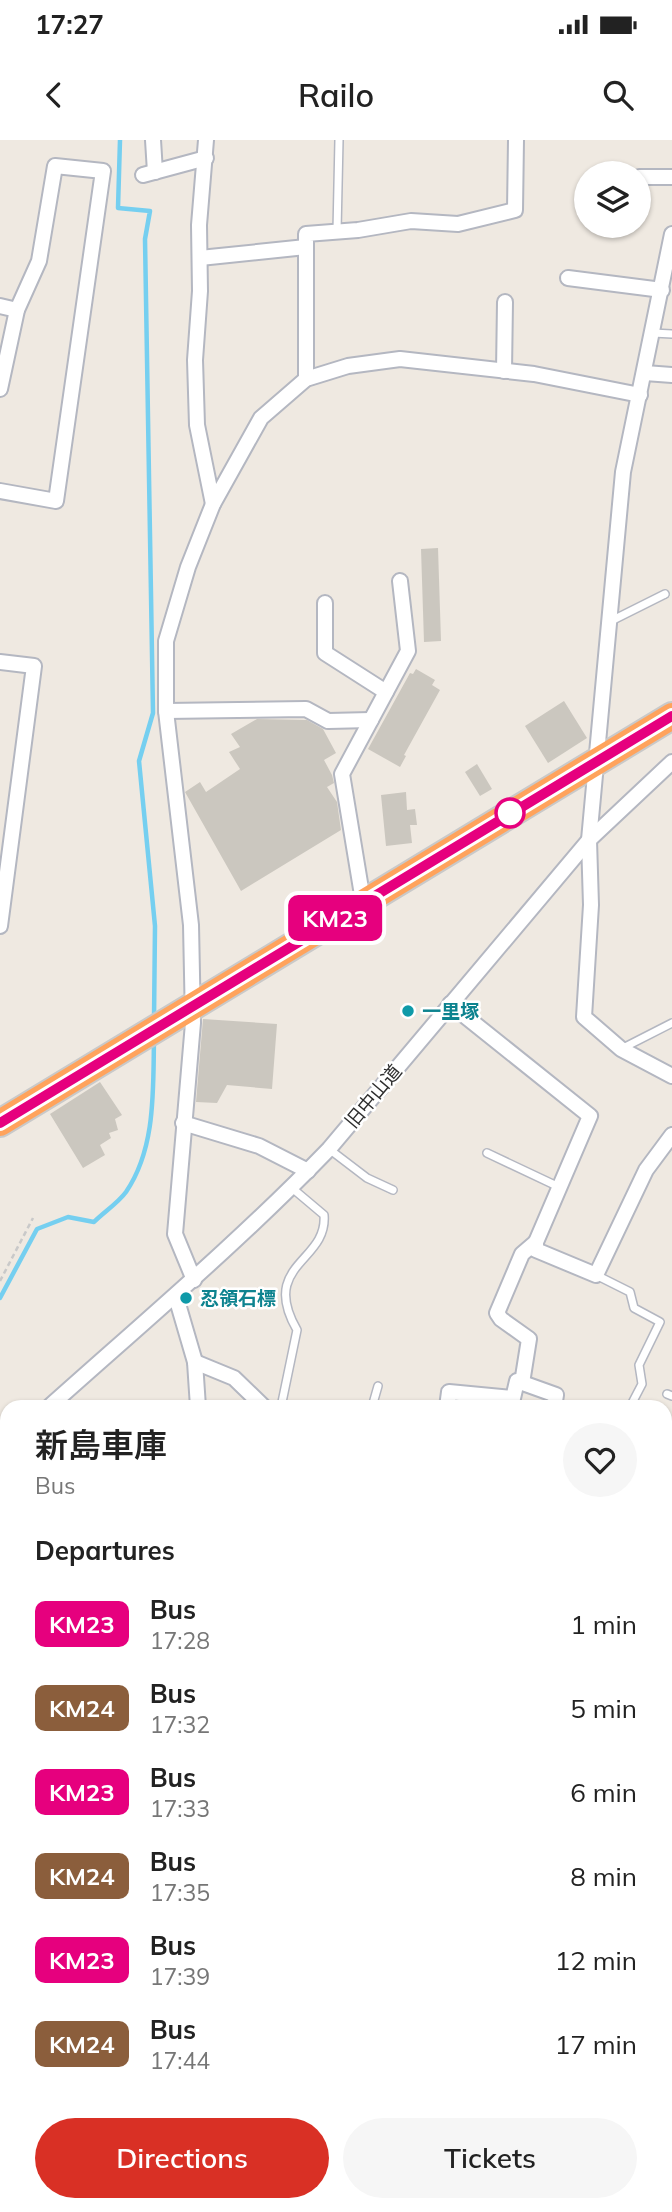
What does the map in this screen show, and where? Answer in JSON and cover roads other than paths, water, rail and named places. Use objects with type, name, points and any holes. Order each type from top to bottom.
[{"type":"highway","points":[[0,1123],[672,716]]},
{"type":"street","points":[[153,140],[149,173],[206,158]]},
{"type":"street","points":[[206,140],[199,225],[195,360],[197,425],[213,504]]},
{"type":"street","points":[[306,379],[306,234],[411,221],[458,224],[515,209],[516,140]]},
{"type":"street","points":[[0,389],[17,310],[39,261],[55,166],[103,171],[56,501],[0,491]]},
{"type":"street","points":[[651,177],[672,177]]},
{"type":"street","points":[[672,236],[623,472],[589,840],[591,905],[584,1017],[621,1049],[672,1076]]},
{"type":"street","points":[[200,258],[306,247]]},
{"type":"street","points":[[568,278],[662,290]]},
{"type":"street","points":[[504,371],[505,302]]},
{"type":"street","points":[[0,306],[17,310]]},
{"type":"street","points":[[194,1280],[175,1234],[193,1023],[191,925],[166,711],[166,641],[188,567],[213,504],[261,418],[306,379],[348,366],[400,359],[504,371],[640,395]]},
{"type":"street","points":[[645,373],[672,375]]},
{"type":"street","points":[[363,901],[342,775],[408,651],[400,581]]},
{"type":"street","points":[[325,603],[325,653],[386,692]]},
{"type":"street","points":[[0,662],[34,666],[0,926]]},
{"type":"street","points":[[166,711],[306,709],[328,721],[371,720]]},
{"type":"street","name":"旧中山道","points":[[57,1400],[176,1297],[292,1188],[329,1149],[589,840],[672,762]]},
{"type":"street","points":[[450,1004],[590,1116],[536,1242],[536,1250],[596,1275],[646,1170],[672,1135]]},
{"type":"street","points":[[183,1123],[259,1146],[308,1171]]},
{"type":"street","points":[[522,1383],[529,1339],[501,1319],[497,1312],[522,1254],[536,1242]]},
{"type":"street","points":[[176,1297],[195,1363],[198,1400]]},
{"type":"street","points":[[195,1363],[234,1378],[257,1400]]},
{"type":"street","points":[[513,1400],[517,1381],[556,1395],[555,1400]]},
{"type":"street","points":[[448,1400],[449,1392],[495,1400]]},
{"type":"lane","points":[[337,232],[339,140]]},
{"type":"lane","points":[[653,333],[672,334]]},
{"type":"lane","points":[[608,623],[665,594]]},
{"type":"lane","points":[[621,1049],[672,1023]]},
{"type":"lane","points":[[329,1149],[367,1178],[393,1190]]},
{"type":"lane","points":[[487,1153],[560,1187]]},
{"type":"lane","points":[[282,1400],[297,1330],[284,1308],[286,1286],[325,1228],[324,1215],[292,1188]]},
{"type":"lane","points":[[596,1275],[630,1292],[634,1308],[660,1322],[639,1365],[642,1384],[634,1400]]},
{"type":"lane","points":[[374,1400],[377,1386]]},
{"type":"waterway","points":[[120,140],[118,208],[150,211],[145,239],[153,713],[139,761],[155,926],[154,1020]]},
{"type":"waterway","points":[[0,1298],[37,1229],[68,1217],[94,1222],[126,1192],[136,1175],[148,1138],[153,1098],[154,1039]]},
{"type":"place","name":"一里塚","points":[[408,1011]]},
{"type":"place","name":"忍領石標","points":[[186,1298]]}]
